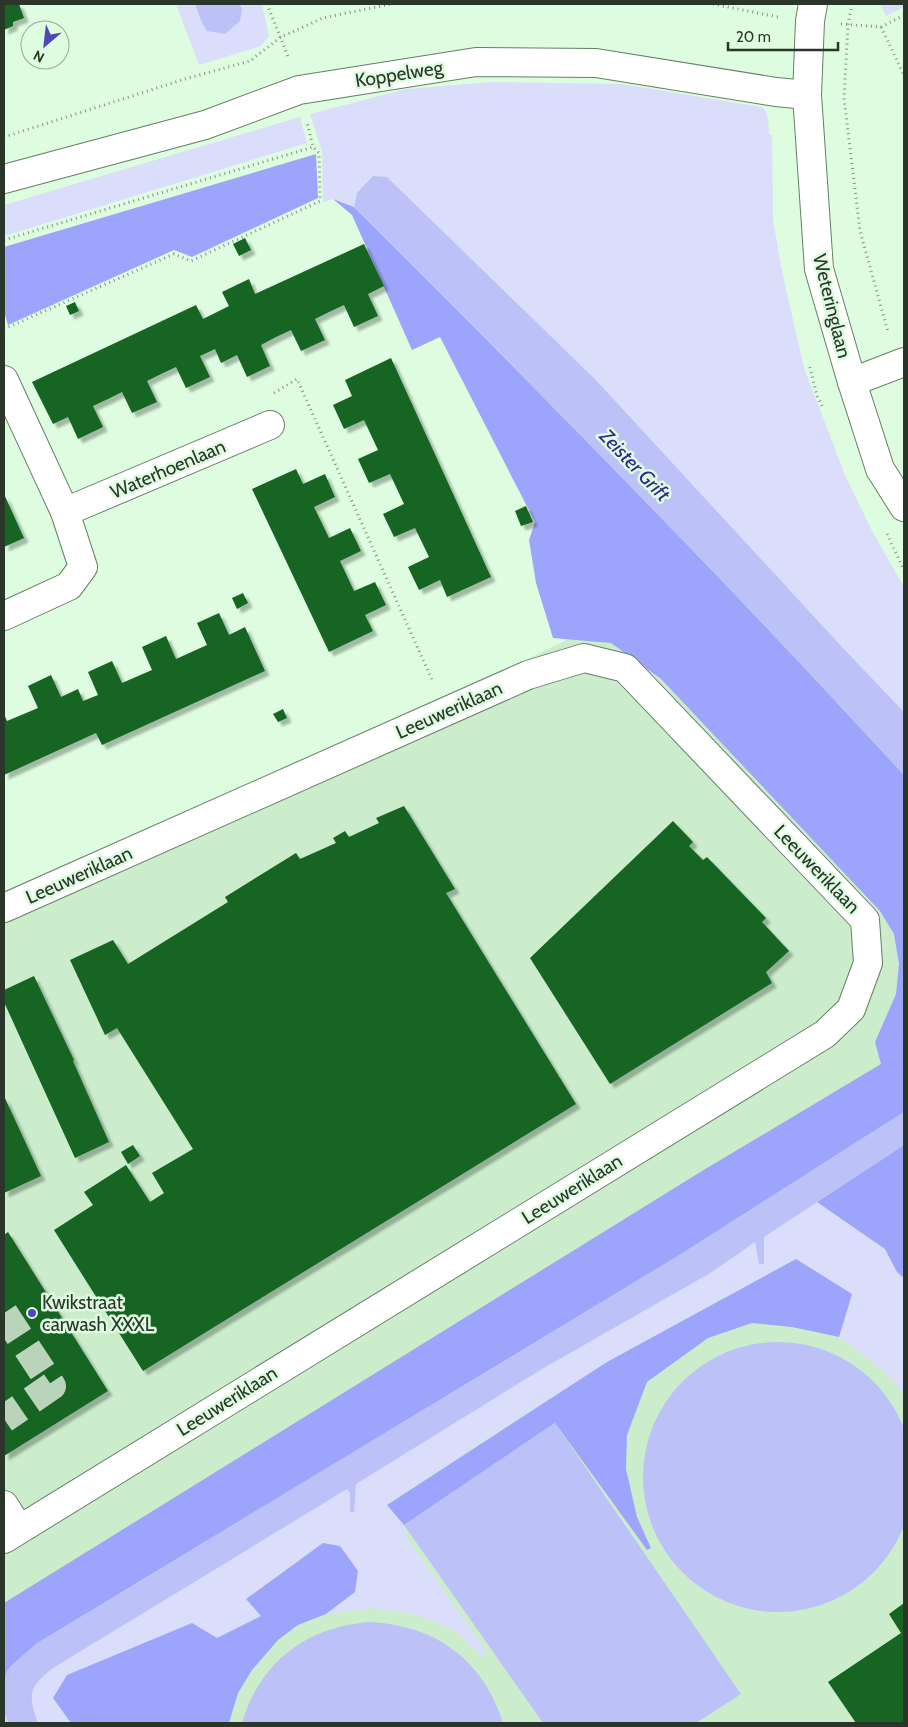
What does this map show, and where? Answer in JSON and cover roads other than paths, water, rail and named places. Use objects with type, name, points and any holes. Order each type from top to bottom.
[{"type":"street","name":"Weteringlaan","points":[[813,4],[810,20],[806,94],[819,269],[880,469],[904,507]]},
{"type":"street","name":"Koppelweg","points":[[4,179],[205,125],[305,88],[476,62],[596,63],[776,92],[806,94]]},
{"type":"street","points":[[852,382],[901,363]]},
{"type":"street","points":[[4,380],[66,512],[83,567],[69,586],[4,616]]},
{"type":"street","name":"Waterhoenlaan","points":[[66,512],[270,426]]},
{"type":"street","name":"Leeuweriklaan","points":[[4,908],[528,675],[584,658],[625,668],[865,920],[868,963],[852,1010],[825,1034],[11,1534]]},
{"type":"street","points":[[4,1505],[11,1534]]},
{"type":"water","points":[[195,4],[240,4],[242,9],[240,21],[225,34],[207,31]]},
{"type":"water","name":"Zeister Grift","points":[[373,176],[387,177],[596,380],[904,712],[904,775],[632,488],[354,207],[357,193]]},
{"type":"water","points":[[904,1112],[904,1145],[764,1237],[764,1264],[759,1264],[755,1242],[712,1272],[542,1369],[356,1484],[354,1512],[350,1512],[350,1493],[347,1489],[53,1668],[39,1681],[32,1692],[38,1723],[9,1723],[3,1705],[3,1691],[7,1672],[12,1665],[36,1644],[678,1256]]},
{"type":"water","points":[[778,1342],[804,1345],[830,1352],[864,1373],[882,1391],[903,1425],[910,1451],[913,1477],[910,1503],[903,1529],[882,1563],[864,1581],[830,1602],[804,1609],[778,1612],[752,1609],[726,1602],[692,1581],[674,1563],[653,1529],[646,1503],[643,1477],[646,1451],[653,1425],[674,1391],[692,1373],[726,1352],[752,1345]]},
{"type":"water","points":[[555,1423],[741,1694],[696,1723],[543,1723],[404,1525]]},
{"type":"water","points":[[371,1622],[395,1625],[417,1631],[436,1639],[454,1650],[470,1664],[483,1681],[503,1723],[242,1723],[250,1701],[261,1682],[274,1665],[290,1651],[307,1639],[327,1631],[348,1625]]},
{"type":"tunnel","points":[[4,1313],[52,1386],[4,1419]]},
{"type":"place","name":"Kwikstraat carwash XXXL","points":[[32,1313]]}]
